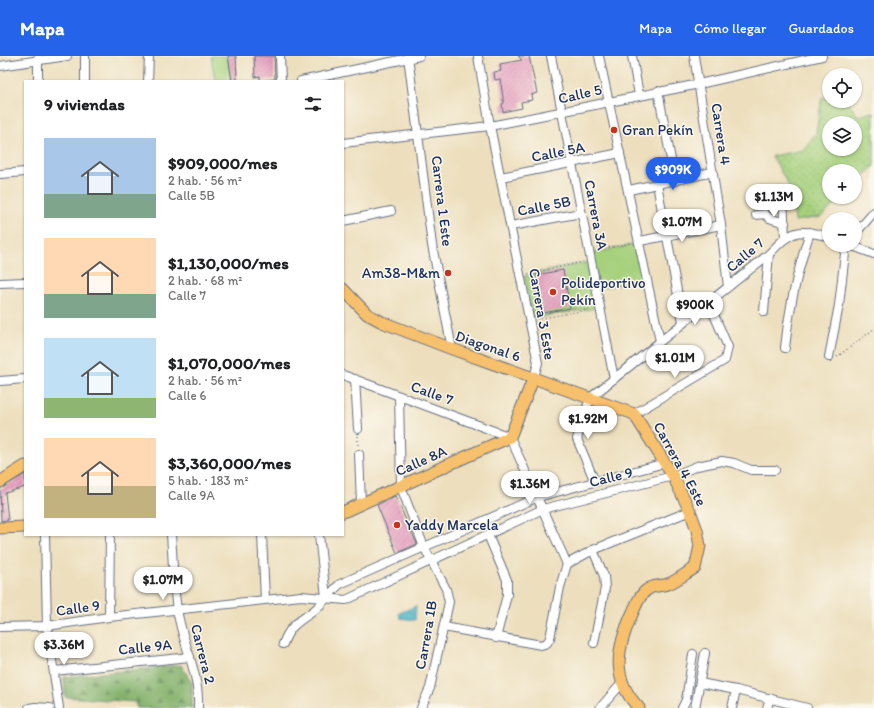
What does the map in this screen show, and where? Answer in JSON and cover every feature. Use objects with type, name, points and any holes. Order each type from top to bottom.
[{"type":"main road","name":"Diagonal 6","points":[[344,290],[367,314],[452,349],[534,377],[634,414]]},
{"type":"main road","name":"Carrera 3 Este","points":[[510,437],[534,377]]},
{"type":"main road","name":"Carrera 4 Este","points":[[634,414],[673,476],[690,511],[697,530],[700,546],[695,568],[668,584],[650,588],[640,596],[621,638],[618,656],[623,682],[626,693],[639,708]]},
{"type":"main road","name":"Calle 8A","points":[[344,512],[510,437]]},
{"type":"main road","points":[[0,482],[24,467]]},
{"type":"main road","points":[[0,528],[24,528]]},
{"type":"street","points":[[0,66],[38,59],[67,56]]},
{"type":"street","points":[[85,56],[85,80]]},
{"type":"street","points":[[148,80],[149,56]]},
{"type":"street","points":[[280,56],[281,80]]},
{"type":"street","points":[[305,80],[408,57],[419,56]]},
{"type":"street","name":"Carrera 3 Este","points":[[478,56],[490,126],[538,363],[534,377]]},
{"type":"street","name":"Carrera 3A","points":[[551,56],[614,379]]},
{"type":"street","points":[[599,56],[640,241],[660,341]]},
{"type":"street","points":[[632,56],[639,95]]},
{"type":"street","name":"Carrera 4","points":[[694,56],[721,225],[728,287]]},
{"type":"street","name":"Calle 5","points":[[344,143],[490,126],[562,113],[609,101],[699,84],[822,56]]},
{"type":"street","name":"Carrera 1 Este","points":[[408,57],[432,245],[452,349]]},
{"type":"street","points":[[38,59],[38,80]]},
{"type":"street","points":[[658,91],[675,181]]},
{"type":"street","name":"Calle 5A","points":[[501,177],[572,164],[620,153]]},
{"type":"street","points":[[0,174],[24,172]]},
{"type":"street","points":[[628,190],[713,172]]},
{"type":"street","points":[[657,184],[684,322]]},
{"type":"street","points":[[783,197],[785,238],[795,233],[810,232],[822,235]]},
{"type":"street","points":[[344,221],[391,211]]},
{"type":"street","points":[[862,226],[874,212]]},
{"type":"street","name":"Calle 5B","points":[[511,226],[581,213]]},
{"type":"street","points":[[756,215],[765,214],[769,218],[785,223]]},
{"type":"street","points":[[640,241],[721,225]]},
{"type":"street","points":[[785,348],[788,310],[810,232]]},
{"type":"street","name":"Calle 7","points":[[590,398],[769,254],[785,238]]},
{"type":"street","points":[[862,250],[874,254]]},
{"type":"street","points":[[830,357],[839,305],[845,252]]},
{"type":"street","points":[[764,312],[769,254]]},
{"type":"street","points":[[0,283],[24,282]]},
{"type":"street","points":[[634,414],[725,360],[728,353],[728,347],[709,302]]},
{"type":"street","name":"Calle 7","points":[[344,375],[510,437]]},
{"type":"street","points":[[0,381],[24,379]]},
{"type":"street","points":[[355,379],[358,429]]},
{"type":"street","name":"Carrera 1B","points":[[399,396],[401,487],[424,547],[446,589],[449,602],[430,688],[421,708]]},
{"type":"street","points":[[590,398],[577,439],[595,482]]},
{"type":"street","points":[[444,627],[496,638],[540,645],[547,643],[550,638],[560,587],[567,564],[510,437]]},
{"type":"street","points":[[359,454],[361,503]]},
{"type":"street","name":"Calle 9","points":[[0,627],[47,626],[109,617],[301,596],[326,597],[347,603],[431,561],[543,509],[673,476],[697,466],[722,461],[734,462],[751,470],[775,470]]},
{"type":"street","name":"Calle 9","points":[[326,597],[340,584],[538,497],[665,463]]},
{"type":"street","points":[[567,564],[593,550],[690,511]]},
{"type":"street","points":[[488,534],[507,580],[507,594],[496,638]]},
{"type":"street","points":[[45,536],[47,626],[59,708]]},
{"type":"street","points":[[109,617],[110,536]]},
{"type":"street","name":"Carrera 2","points":[[171,536],[177,609],[196,675],[199,694],[198,708]]},
{"type":"street","points":[[262,536],[265,599]]},
{"type":"street","points":[[283,644],[287,634],[295,623],[321,604],[326,597],[319,536]]},
{"type":"street","points":[[593,550],[604,576],[605,588],[594,643]]},
{"type":"street","points":[[695,708],[705,653]]},
{"type":"street","points":[[682,708],[686,700],[692,654]]},
{"type":"street","name":"Calle 9A","points":[[54,671],[190,657]]},
{"type":"street","points":[[600,708],[623,682]]},
{"type":"street","points":[[700,683],[736,690],[807,708]]},
{"type":"street","points":[[732,708],[736,690]]},
{"type":"street","points":[[767,708],[770,698]]},
{"type":"street","points":[[29,708],[50,708]]},
{"type":"path","points":[[589,252],[640,241]]},
{"type":"path","points":[[520,276],[591,261]]},
{"type":"path","points":[[529,320],[600,308]]},
{"type":"path","points":[[830,357],[838,357],[874,329]]},
{"type":"path","points":[[358,429],[359,454]]},
{"type":"green space","points":[[211,56],[228,56],[232,80],[215,80]]},
{"type":"green space","points":[[822,97],[822,108],[852,108],[858,116],[874,112],[874,166],[862,178],[862,164],[822,164],[822,204],[835,204],[826,212],[822,212],[821,217],[795,221],[790,188],[772,156],[803,150],[816,133]]},
{"type":"green space","points":[[637,244],[644,280],[599,288],[592,253]]},
{"type":"green space","points":[[587,262],[596,308],[532,318],[524,276]]},
{"type":"green space","points":[[181,665],[192,683],[192,708],[137,708],[135,702],[65,697],[64,677]]},
{"type":"water","points":[[416,606],[415,620],[400,618],[399,613]]},
{"type":"building","points":[[228,56],[236,56],[237,80],[232,80]]},
{"type":"building","points":[[254,56],[274,56],[275,79],[260,80],[260,76],[255,77]]},
{"type":"building","points":[[518,56],[529,56],[537,93],[531,95],[532,100],[521,102],[522,108],[503,112],[502,104],[504,103],[500,79],[495,80],[494,72],[501,71],[500,64],[522,60]]},
{"type":"building","name":"Polideportivo Pekín","points":[[563,270],[570,308],[543,313],[536,275]]},
{"type":"building","points":[[24,475],[24,487],[5,493],[8,520],[1,521],[0,489]]},
{"type":"building","name":"Yaddy Marcela","points":[[395,496],[417,544],[397,553],[377,505]]},
{"type":"place","name":"Gran Pekín","points":[[614,130]]},
{"type":"place","name":"Am38-M&m","points":[[448,273]]},
{"type":"place","name":"Polideportivo Pekín","points":[[553,292]]},
{"type":"place","name":"Yaddy Marcela","points":[[397,525]]}]
